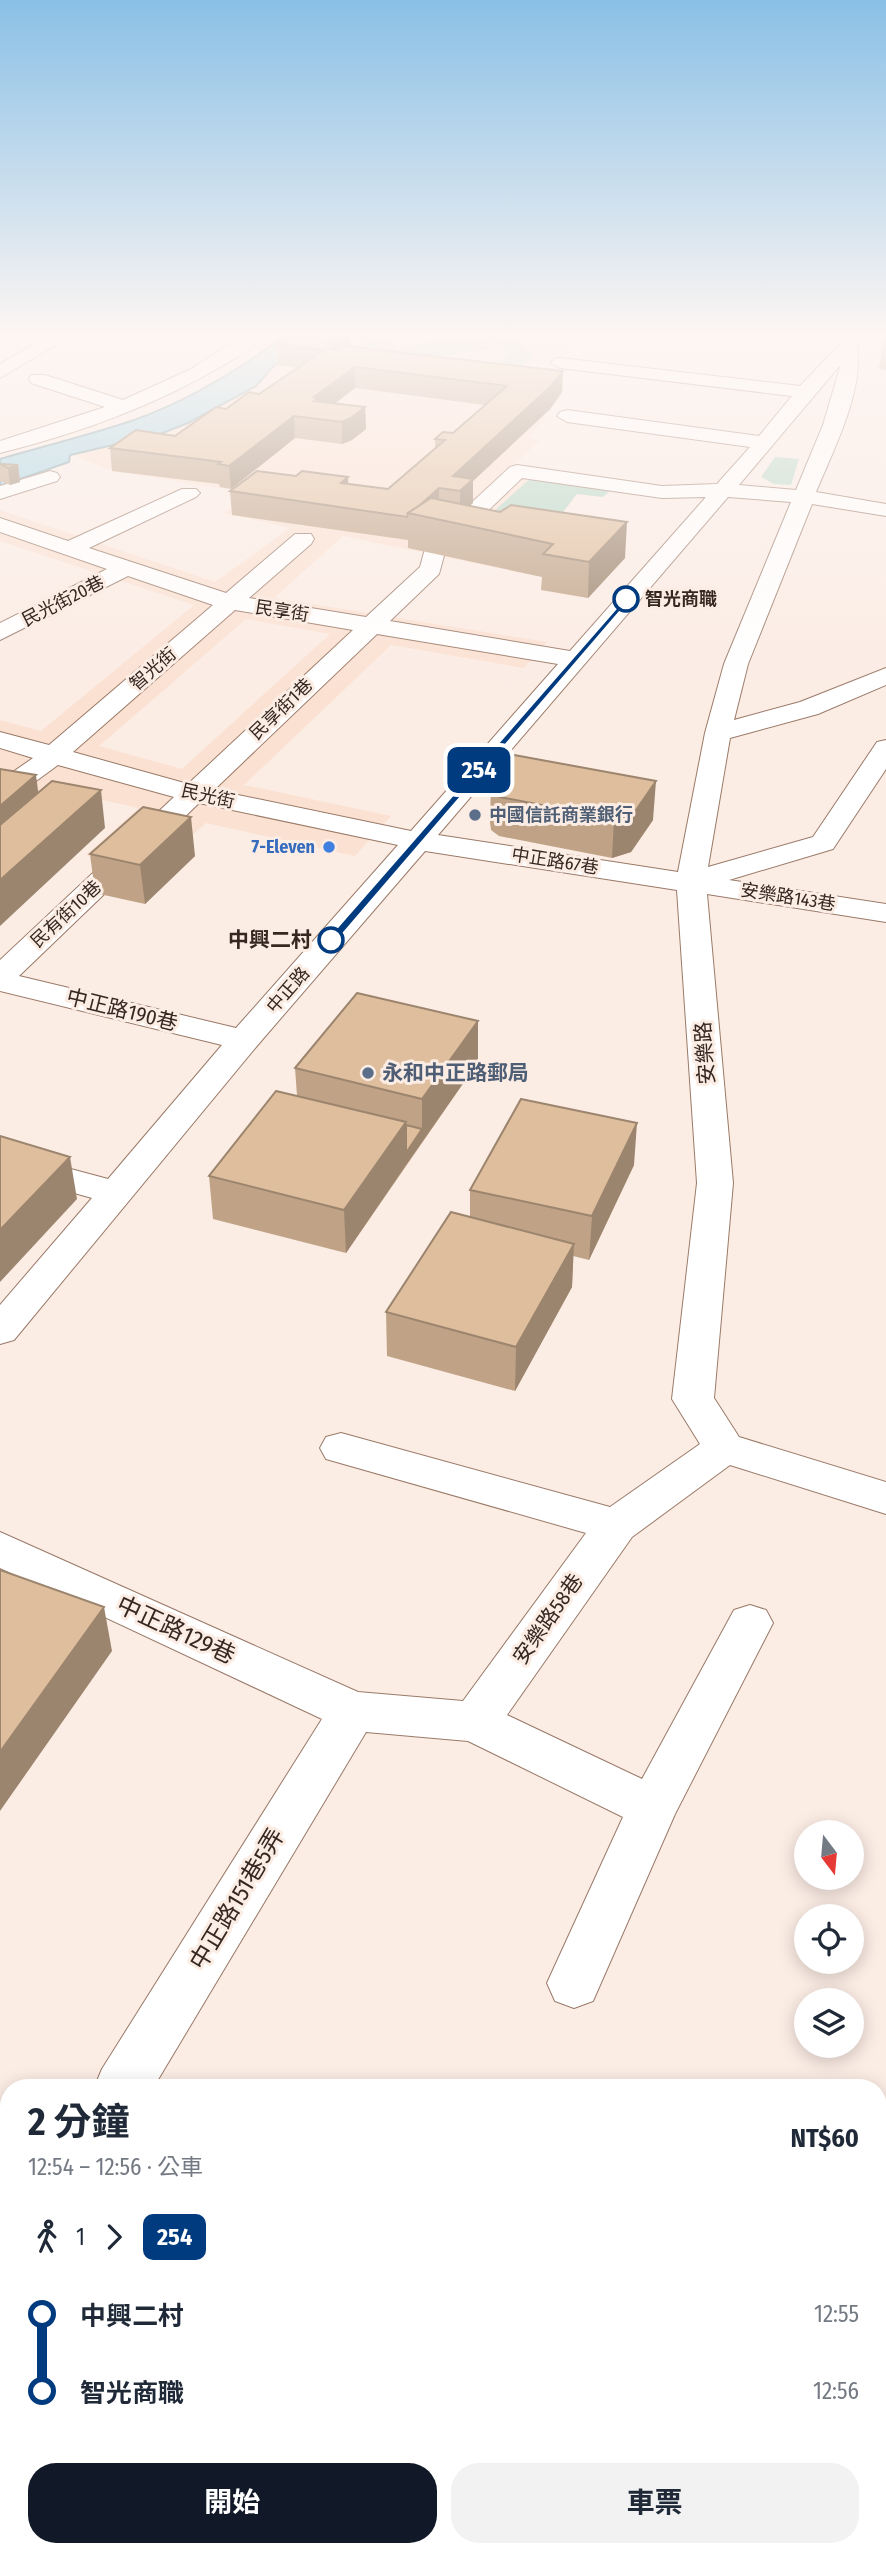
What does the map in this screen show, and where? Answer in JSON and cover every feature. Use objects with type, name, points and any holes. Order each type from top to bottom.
[{"type":"street","name":"中正路","points":[[0,1331],[244,1040],[752,456]]},
{"type":"street","name":"安樂路","points":[[724,1448],[693,1399],[715,1183],[691,882],[718,733],[736,664],[822,456]]},
{"type":"street","name":"民享街1巷","points":[[194,793],[431,569],[434,550],[517,471],[662,492],[720,490]]},
{"type":"street","points":[[0,493],[50,477]]},
{"type":"street","points":[[720,490],[882,504]]},
{"type":"street","points":[[68,549],[189,493]]},
{"type":"street","name":"民享街","points":[[0,524],[229,602],[574,659]]},
{"type":"street","name":"智光街","points":[[0,794],[54,755],[303,539]]},
{"type":"street","name":"民光街20巷","points":[[0,633],[126,568]]},
{"type":"street","points":[[718,733],[809,708],[886,676]]},
{"type":"street","name":"民光街","points":[[0,740],[194,793],[419,841]]},
{"type":"street","points":[[691,882],[823,844],[886,748]]},
{"type":"street","name":"民有街10巷","points":[[0,979],[194,793]]},
{"type":"street","name":"中正路67巷","points":[[419,841],[691,882]]},
{"type":"street","name":"安樂路143巷","points":[[691,882],[886,913]]},
{"type":"street","name":"中正路190巷","points":[[0,979],[244,1040]]},
{"type":"street","points":[[0,1161],[116,1193]]},
{"type":"street","points":[[341,1448],[616,1525]]},
{"type":"street","points":[[724,1448],[886,1498]]},
{"type":"street","name":"安樂路58巷","points":[[475,1722],[616,1525],[724,1448]]},
{"type":"street","name":"中正路129巷","points":[[0,1549],[353,1710]]},
{"type":"street","points":[[573,1983],[652,1808],[750,1623]]},
{"type":"street","points":[[353,1710],[475,1722],[652,1808]]},
{"type":"street","name":"中正路151巷5弄","points":[[128,2079],[353,1710]]},
{"type":"shaded area","points":[[76,456],[523,456],[514,465],[533,468],[603,497],[577,494],[539,543],[625,558],[588,598],[541,590],[551,579],[343,536],[274,598],[547,642],[524,668],[391,645],[244,785],[391,816],[355,856],[206,823],[153,871],[86,855],[139,808],[51,789],[0,830],[0,720],[41,731],[194,605],[0,541],[0,510],[215,582],[290,528],[224,513],[257,494],[112,471]],"holes":[[[246,619],[330,634],[182,769],[99,746]]]},
{"type":"green space","points":[[775,457],[799,459],[791,485],[774,484],[761,477]]},
{"type":"green space","points":[[532,477],[612,489],[603,497],[577,494],[538,544],[462,540]]},
{"type":"water","points":[[10,456],[70,456],[69,462],[0,486],[0,459]]},
{"type":"building","points":[[176,456],[242,456],[229,466],[218,464],[221,462]]},
{"type":"building","points":[[426,456],[474,456],[453,476],[473,479],[460,491],[439,488],[408,513],[407,517],[230,491],[257,471],[296,476],[302,471],[348,477],[341,483],[388,489]]},
{"type":"building","points":[[0,464],[18,465],[8,468]]},
{"type":"building","points":[[431,498],[500,512],[511,505],[627,522],[589,562],[543,554],[553,544],[408,513]]},
{"type":"building","points":[[514,755],[656,781],[634,813],[614,819],[500,797],[492,791],[491,784]]},
{"type":"building","points":[[0,769],[36,775],[0,806]]},
{"type":"building","points":[[52,781],[101,790],[0,880],[0,825]]},
{"type":"building","points":[[143,807],[191,817],[140,865],[90,854]]},
{"type":"building","points":[[357,993],[478,1021],[422,1099],[295,1068]]},
{"type":"building","points":[[276,1091],[406,1122],[344,1210],[209,1176]]},
{"type":"building","points":[[521,1099],[637,1123],[592,1216],[470,1190]]},
{"type":"building","points":[[406,1125],[422,1129],[406,1153]]},
{"type":"building","points":[[0,1136],[70,1157],[0,1230]]},
{"type":"building","points":[[451,1212],[574,1244],[516,1347],[386,1312]]},
{"type":"building","points":[[0,1570],[104,1607],[0,1752]]},
{"type":"bus line","name":"254","points":[[331,940],[626,599]]},
{"type":"place","name":"智光商職","points":[[626,599]]},
{"type":"place","name":"中國信託商業銀行","points":[[475,815]]},
{"type":"place","name":"7-Eleven","points":[[329,847]]},
{"type":"place","name":"中興二村","points":[[331,940]]},
{"type":"place","name":"永和中正路郵局","points":[[368,1073]]}]
